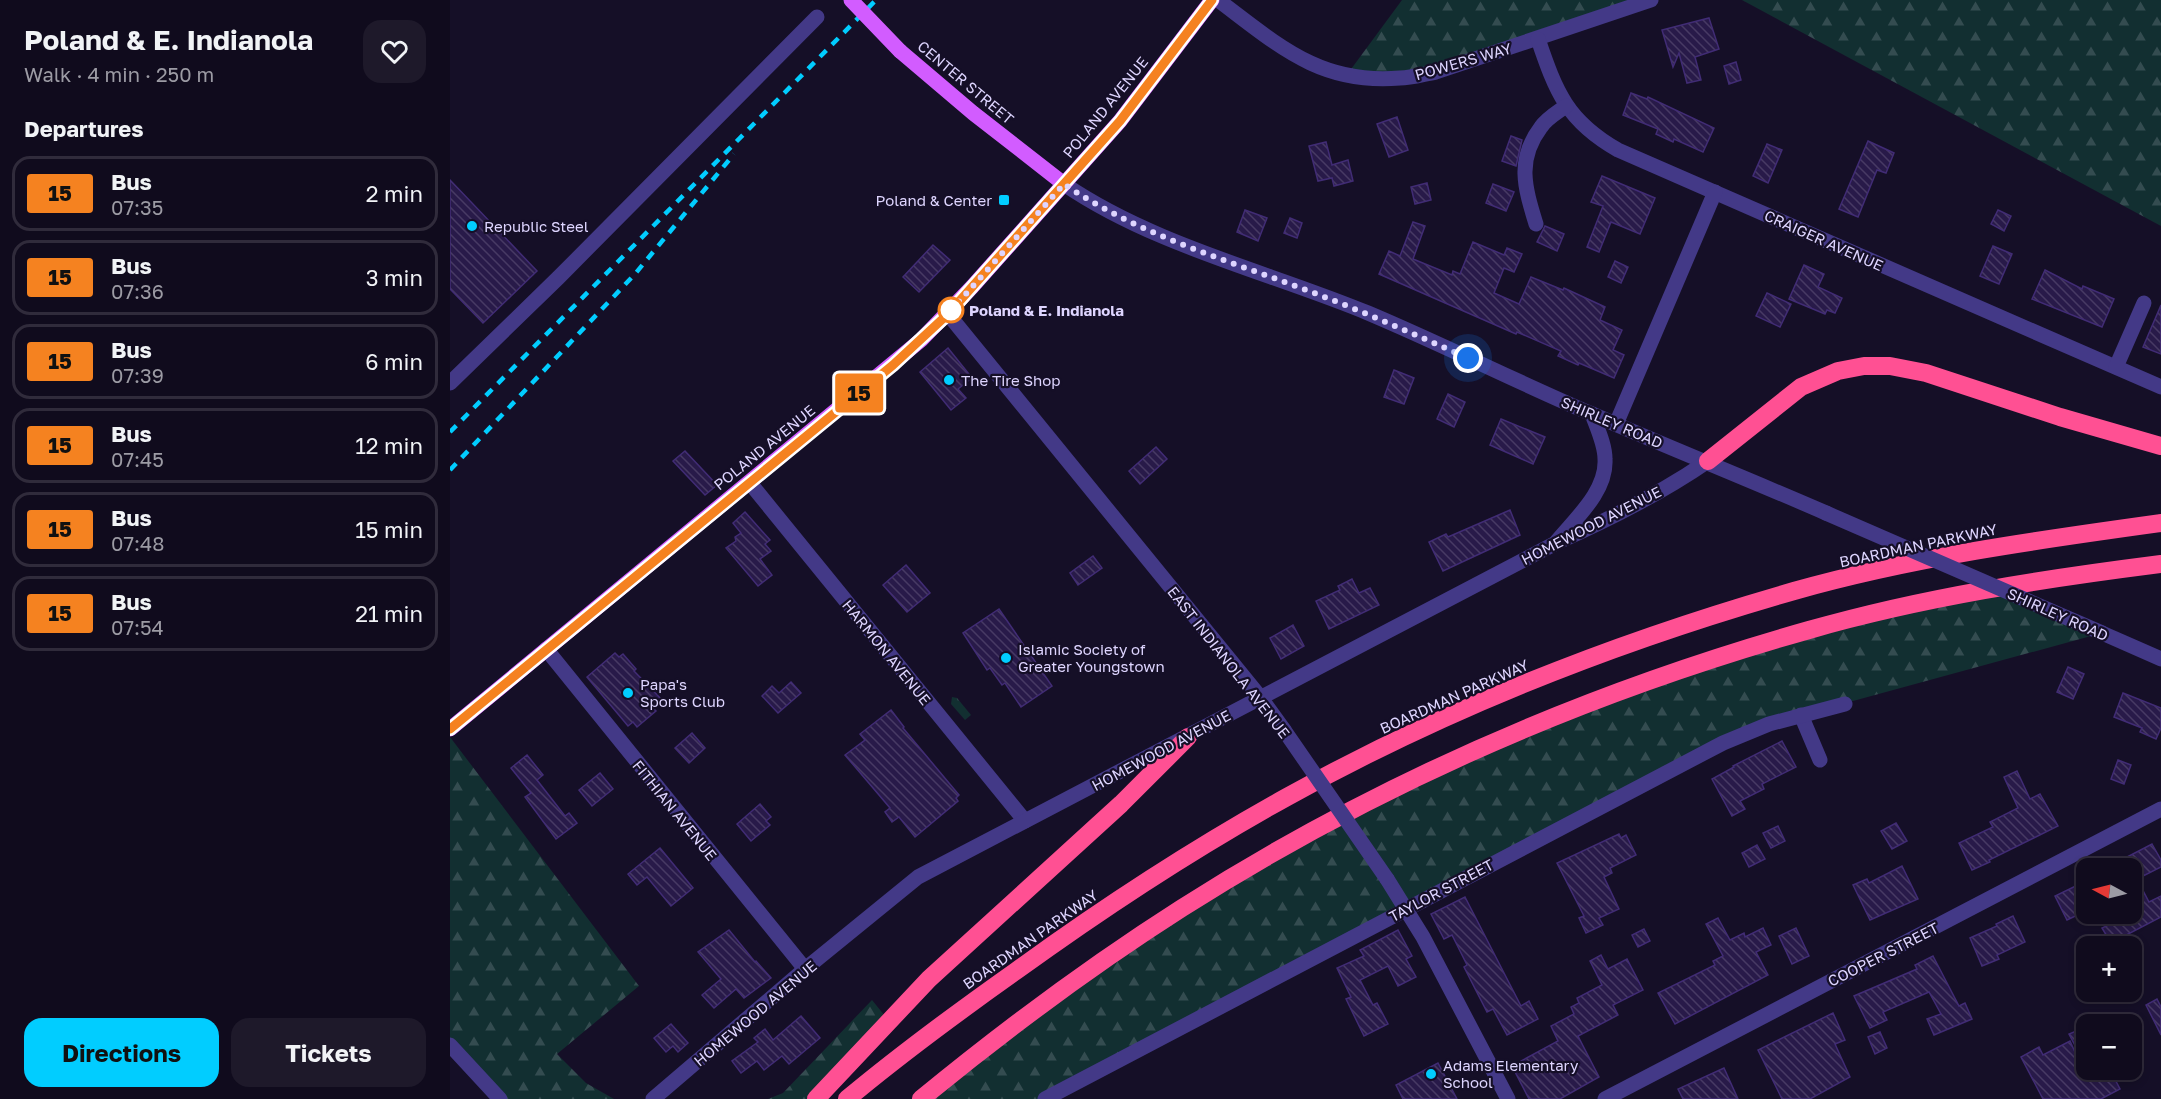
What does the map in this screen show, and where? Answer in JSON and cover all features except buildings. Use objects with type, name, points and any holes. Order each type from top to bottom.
[{"type":"highway","points":[[1708,461],[1801,387],[1838,371],[1864,366],[1890,366],[1926,373],[2060,417],[2161,446]]},
{"type":"highway","name":"BOARDMAN PARKWAY","points":[[847,1099],[883,1069],[988,991],[1085,921],[1161,871],[1287,797],[1360,758],[1456,713],[1544,675],[1666,631],[1797,590],[1948,555],[2161,523]]},
{"type":"highway","points":[[921,1099],[1049,998],[1183,907],[1309,833],[1414,779],[1500,739],[1634,686],[1811,629],[1955,595],[2071,575],[2161,564]]},
{"type":"highway","points":[[816,1099],[929,979],[1121,804],[1188,737]]},
{"type":"main road","name":"CENTER STREET","points":[[851,0],[900,51],[973,113],[1064,184]]},
{"type":"main road","name":"POLAND AVENUE","points":[[450,729],[893,365],[948,314],[1120,121],[1212,0]]},
{"type":"street","name":"POWERS WAY","points":[[1218,0],[1280,46],[1309,63],[1328,71],[1368,79],[1401,78],[1436,72],[1651,0]]},
{"type":"street","points":[[450,383],[817,18]]},
{"type":"street","name":"CRAIGER AVENUE","points":[[1538,39],[1552,80],[1566,105],[1582,126],[1600,140],[1618,150],[2161,387]]},
{"type":"street","points":[[1536,224],[1527,196],[1525,162],[1532,141],[1542,125],[1566,105]]},
{"type":"street","name":"SHIRLEY ROAD","points":[[1064,184],[1082,197],[1123,219],[1367,313],[1592,414],[1708,461],[2161,659]]},
{"type":"street","points":[[1616,424],[1715,192]]},
{"type":"street","points":[[2116,367],[2144,303]]},
{"type":"street","name":"EAST INDIANOLA AVENUE","points":[[948,314],[1261,698],[1284,730],[1406,908],[1508,1099]]},
{"type":"street","points":[[1556,543],[1594,496],[1602,480],[1605,456],[1592,414]]},
{"type":"street","name":"HOMEWOOD AVENUE","points":[[653,1099],[805,969],[918,878],[1556,543],[1599,524],[1682,479],[1708,461]]},
{"type":"street","name":"HARMON AVENUE","points":[[750,483],[1025,821]]},
{"type":"street","name":"FITHIAN AVENUE","points":[[546,649],[805,969]]},
{"type":"street","name":"TAYLOR STREET","points":[[1046,1099],[1723,743],[1769,724],[1845,704]]},
{"type":"street","points":[[1801,715],[1820,760]]},
{"type":"street","name":"COOPER STREET","points":[[1605,1099],[2161,810]]},
{"type":"street","points":[[450,1045],[500,1099]]},
{"type":"green space","points":[[1402,0],[1651,0],[1436,72],[1346,76]]},
{"type":"green space","points":[[1742,0],[2161,0],[2161,226]]},
{"type":"green space","points":[[1995,588],[2102,633],[1769,724],[1045,1099],[921,1099],[981,1050],[1300,838],[1634,686]]},
{"type":"green space","points":[[952,697],[957,698],[971,715],[965,720],[951,704]]},
{"type":"green space","points":[[450,737],[639,986],[557,1054],[586,1083],[614,1099],[500,1099],[450,1045]]},
{"type":"green space","points":[[872,1000],[889,1021],[816,1099],[768,1099],[783,1093]]},
{"type":"railway","points":[[450,432],[876,0]]},
{"type":"railway","points":[[450,470],[635,274],[734,154]]},
{"type":"bus line","name":"15","points":[[450,729],[921,340],[948,314],[1120,121],[1212,0]]},
{"type":"place","name":"Poland & Center","points":[[1004,200]]},
{"type":"place","name":"Republic Steel","points":[[472,226]]},
{"type":"place","name":"Poland & E. Indianola","points":[[951,310]]},
{"type":"place","name":"The Tire Shop","points":[[949,380]]},
{"type":"place","name":"Islamic Society of Greater Youngstown","points":[[1006,658]]},
{"type":"place","name":"Papa's Sports Club","points":[[628,693]]},
{"type":"place","name":"Adams Elementary School","points":[[1431,1074]]},
{"type":"route","points":[[951,310],[948,314],[1064,184],[1082,197],[1123,219],[1367,313],[1468,358]]}]
